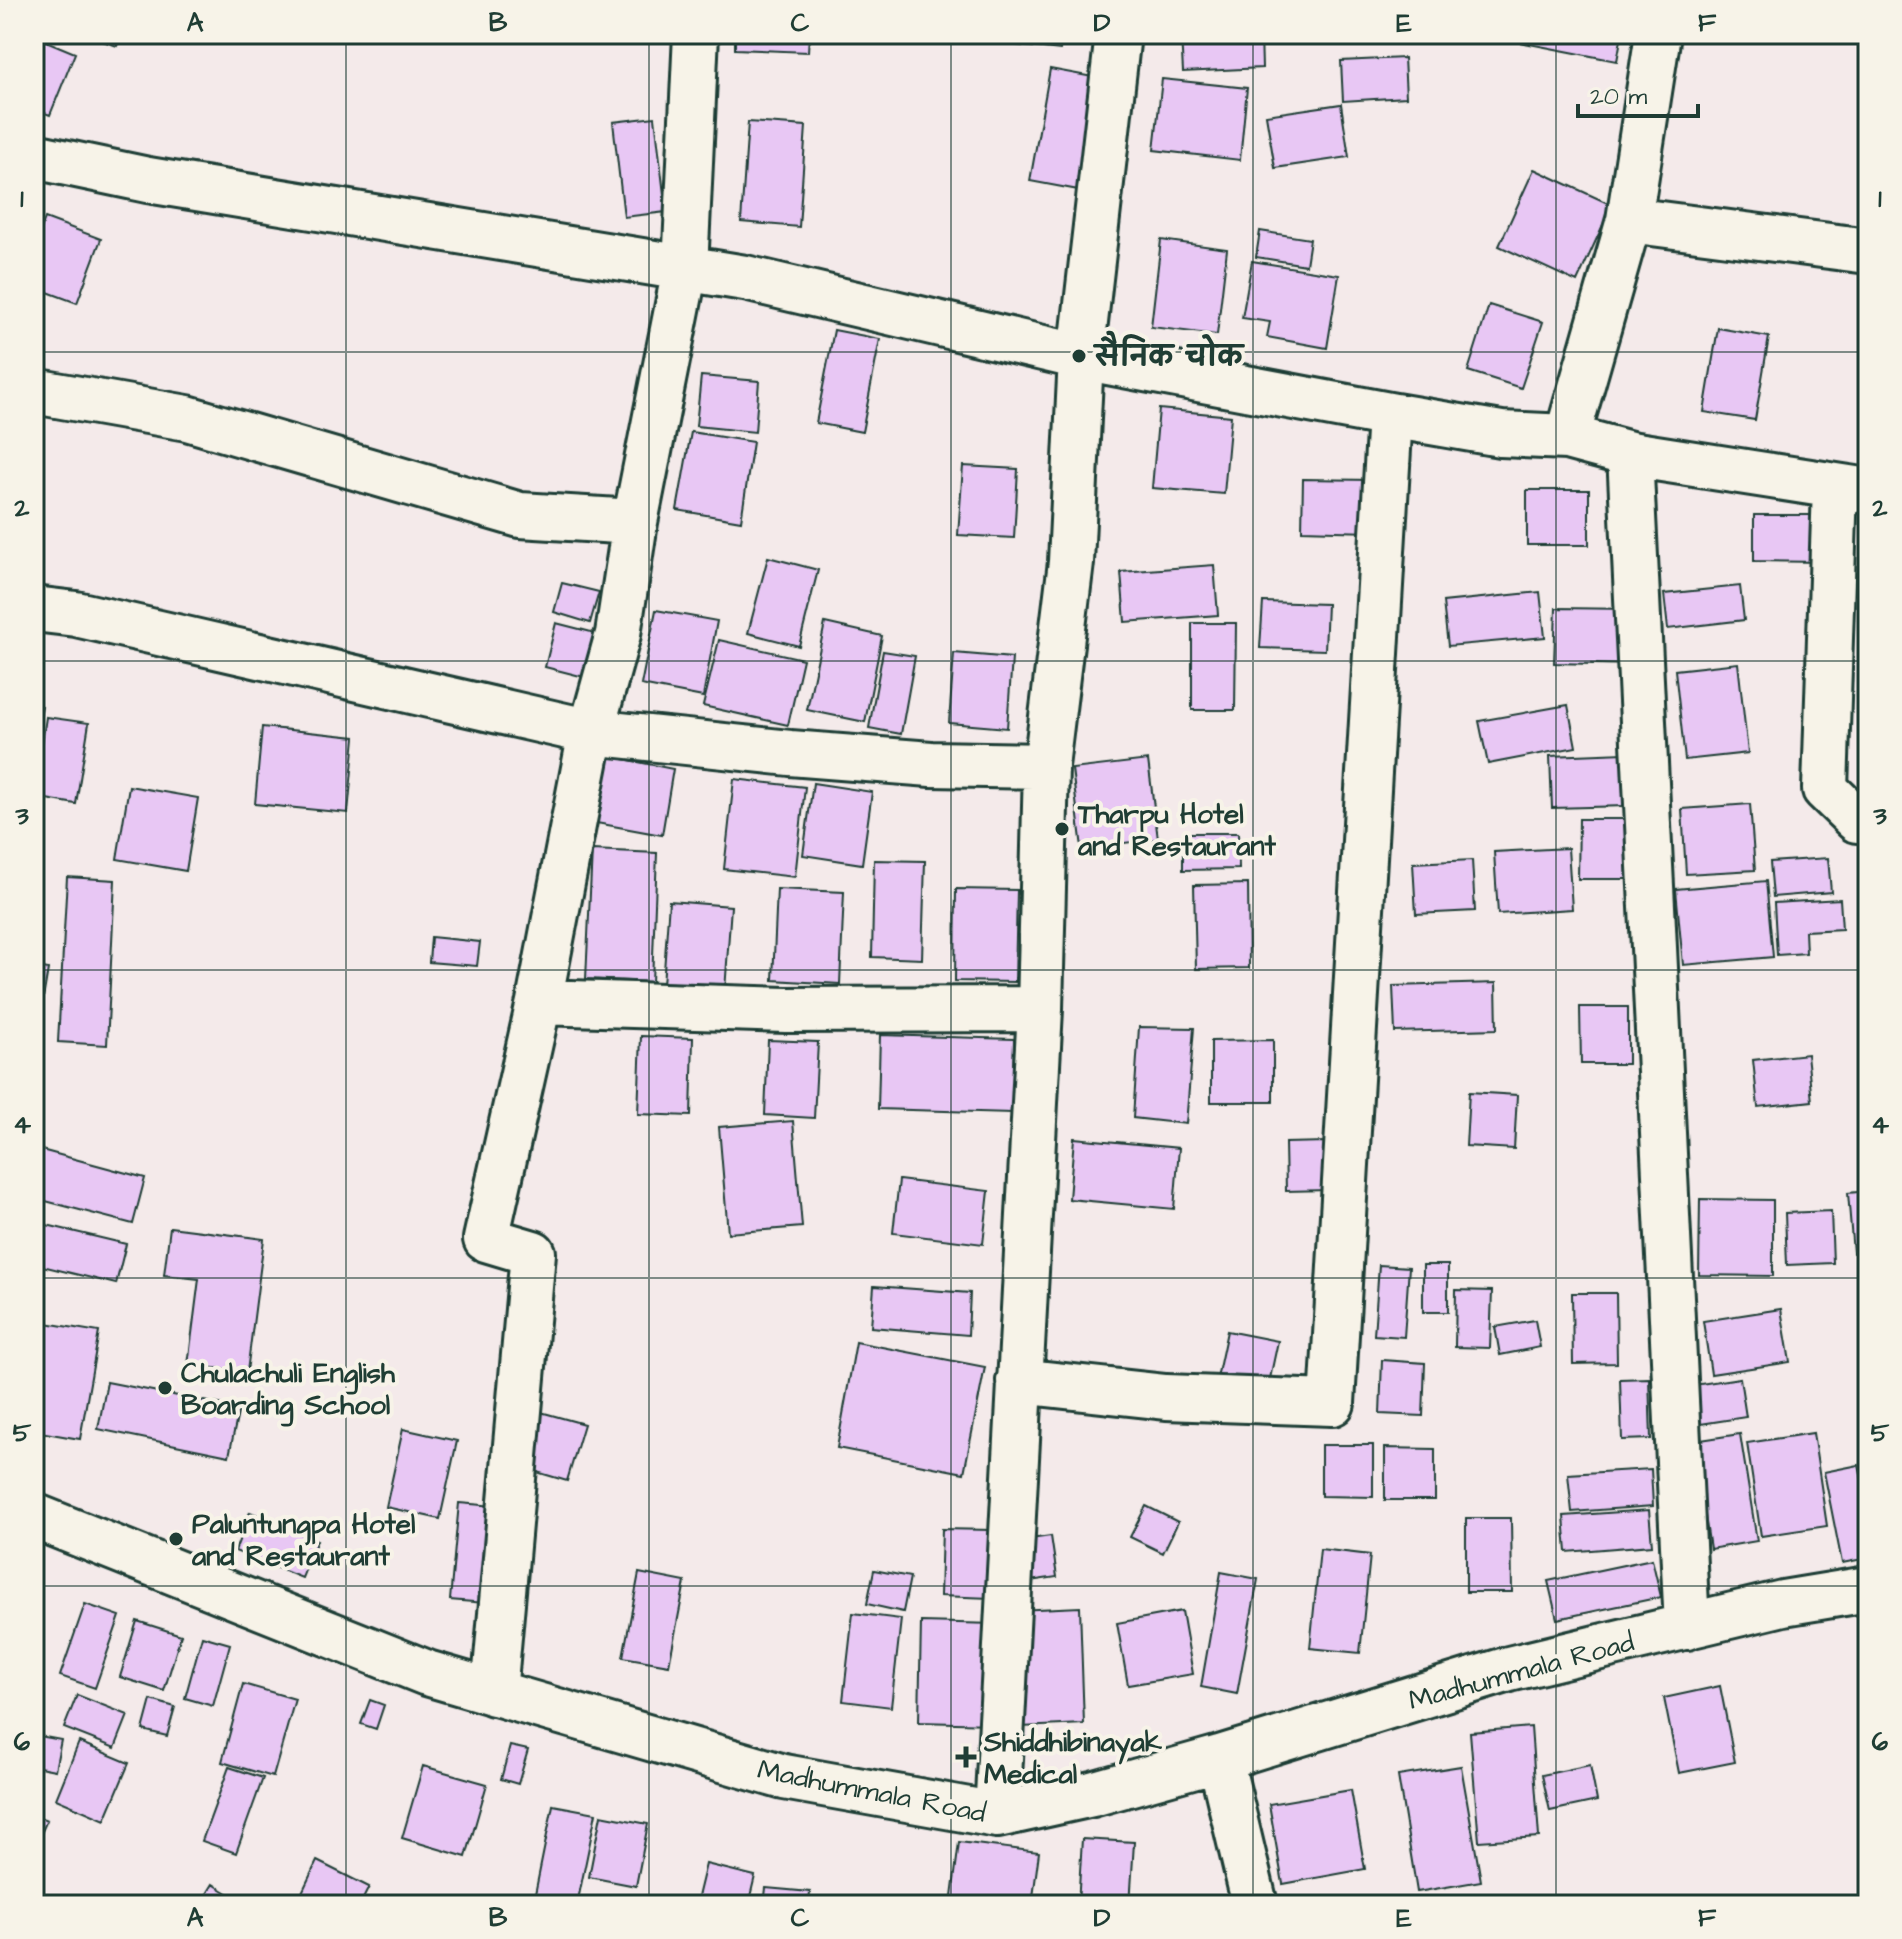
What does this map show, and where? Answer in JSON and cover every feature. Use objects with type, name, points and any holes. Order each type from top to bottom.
[{"type":"street","points":[[494,1693],[533,1253],[486,1239],[539,1002],[591,732],[618,634],[635,522],[685,269],[696,34]]},
{"type":"street","points":[[997,1815],[1040,1009],[1046,766],[1071,562],[1081,357],[1118,34]]},
{"type":"street","points":[[1567,437],[1629,220],[1658,34]]},
{"type":"street","points":[[34,156],[148,180],[745,278],[1081,357],[1390,415],[1501,434],[1567,437],[1630,454],[1851,489],[1825,789],[1857,820],[1868,819]]},
{"type":"street","points":[[1629,220],[1868,251]]},
{"type":"street","points":[[34,391],[187,418],[520,515],[635,522]]},
{"type":"street","points":[[1019,1381],[1166,1397],[1332,1403],[1390,415]]},
{"type":"street","points":[[1630,454],[1687,1627]]},
{"type":"street","points":[[34,609],[76,614],[591,732],[931,764],[1046,766]]},
{"type":"street","points":[[539,1002],[786,1010],[1040,1009]]},
{"type":"street","name":"Madhummala Road","points":[[34,1516],[427,1673],[784,1777],[997,1815],[1092,1794],[1220,1758],[1509,1669],[1783,1603],[1868,1589]]},
{"type":"street","points":[[1220,1758],[1255,1905]]},
{"type":"building","points":[[83,34],[122,34],[117,46]]},
{"type":"building","points":[[735,34],[809,34],[808,52],[735,49]]},
{"type":"building","points":[[1008,34],[1062,34],[1060,50],[1006,44]]},
{"type":"building","points":[[1181,34],[1261,34],[1262,68],[1183,72]]},
{"type":"building","points":[[1377,34],[1435,34],[1435,37],[1378,40]]},
{"type":"building","points":[[1521,34],[1622,34],[1617,61],[1519,42]]},
{"type":"building","points":[[34,36],[75,53],[50,115],[34,109]]},
{"type":"building","points":[[1404,58],[1406,97],[1343,101],[1341,61]]},
{"type":"building","points":[[1050,69],[1109,80],[1089,192],[1030,181]]},
{"type":"building","points":[[1162,79],[1247,88],[1240,160],[1154,150]]},
{"type":"building","points":[[1341,104],[1349,157],[1275,168],[1266,115]]},
{"type":"building","points":[[655,117],[666,212],[624,217],[613,122]]},
{"type":"building","points":[[748,122],[806,126],[799,227],[741,222]]},
{"type":"building","points":[[1534,169],[1612,205],[1577,282],[1499,246]]},
{"type":"building","points":[[45,218],[101,239],[77,303],[34,287],[34,248]]},
{"type":"building","points":[[1260,231],[1310,239],[1306,265],[1256,257]]},
{"type":"building","points":[[1161,240],[1227,249],[1217,335],[1151,327]]},
{"type":"building","points":[[1252,261],[1339,275],[1327,348],[1267,337],[1270,322],[1242,318]]},
{"type":"building","points":[[1489,305],[1543,322],[1521,388],[1468,371]]},
{"type":"building","points":[[1718,328],[1769,337],[1755,420],[1704,412]]},
{"type":"building","points":[[834,330],[880,339],[862,432],[816,423]]},
{"type":"building","points":[[701,376],[759,381],[755,432],[696,426]]},
{"type":"building","points":[[1159,409],[1231,416],[1224,494],[1152,488]]},
{"type":"building","points":[[691,432],[753,442],[741,521],[677,510]]},
{"type":"building","points":[[963,466],[1018,469],[1014,538],[958,535]]},
{"type":"building","points":[[1303,479],[1372,480],[1370,532],[1302,530]]},
{"type":"building","points":[[1527,490],[1589,490],[1589,545],[1527,545]]},
{"type":"building","points":[[1754,515],[1822,515],[1822,562],[1754,561]]},
{"type":"building","points":[[768,557],[818,570],[799,646],[748,633]]},
{"type":"building","points":[[1214,565],[1218,615],[1125,622],[1121,572]]},
{"type":"building","points":[[562,583],[599,592],[590,623],[554,612]]},
{"type":"building","points":[[1740,586],[1744,620],[1668,629],[1664,594]]},
{"type":"building","points":[[1540,592],[1545,637],[1448,646],[1443,602]]},
{"type":"building","points":[[1263,602],[1327,604],[1325,650],[1260,648]]},
{"type":"building","points":[[1556,608],[1633,609],[1632,665],[1554,663]]},
{"type":"building","points":[[656,610],[717,621],[703,697],[641,685]]},
{"type":"building","points":[[556,623],[607,636],[596,680],[545,667]]},
{"type":"building","points":[[825,623],[882,636],[865,722],[807,710]]},
{"type":"building","points":[[1192,623],[1236,623],[1235,710],[1192,710]]},
{"type":"building","points":[[719,640],[803,659],[788,725],[703,706]]},
{"type":"building","points":[[883,651],[915,656],[901,734],[869,728]]},
{"type":"building","points":[[954,653],[1012,658],[1007,728],[949,723]]},
{"type":"building","points":[[1738,663],[1748,753],[1685,760],[1675,670]]},
{"type":"building","points":[[34,704],[42,706],[34,750]]},
{"type":"building","points":[[1568,705],[1576,747],[1488,764],[1479,721]]},
{"type":"building","points":[[46,717],[89,723],[76,804],[34,797]]},
{"type":"building","points":[[262,727],[355,737],[348,813],[255,804]]},
{"type":"building","points":[[1625,753],[1626,806],[1552,808],[1550,756]]},
{"type":"building","points":[[603,755],[673,769],[662,835],[591,822]]},
{"type":"building","points":[[1148,760],[1158,839],[1082,848],[1072,769]]},
{"type":"building","points":[[734,779],[805,787],[795,877],[724,869]]},
{"type":"building","points":[[813,783],[872,792],[862,864],[803,855]]},
{"type":"building","points":[[129,786],[198,798],[186,871],[117,859]]},
{"type":"building","points":[[1750,804],[1755,870],[1686,874],[1682,809]]},
{"type":"building","points":[[1579,819],[1636,819],[1636,879],[1578,879]]},
{"type":"building","points":[[1183,833],[1238,833],[1239,869],[1183,870]]},
{"type":"building","points":[[1568,848],[1572,909],[1498,914],[1494,852]]},
{"type":"building","points":[[592,850],[657,853],[652,982],[586,979]]},
{"type":"building","points":[[1828,858],[1831,892],[1773,897],[1770,862]]},
{"type":"building","points":[[874,860],[925,861],[922,959],[872,957]]},
{"type":"building","points":[[1472,860],[1475,911],[1416,914],[1413,863]]},
{"type":"building","points":[[67,877],[115,880],[107,1045],[58,1042]]},
{"type":"building","points":[[1766,881],[1773,957],[1683,965],[1676,889]]},
{"type":"building","points":[[1248,884],[1249,968],[1196,969],[1194,885]]},
{"type":"building","points":[[777,889],[844,892],[840,984],[773,980]]},
{"type":"building","points":[[956,889],[1017,890],[1015,982],[955,981]]},
{"type":"building","points":[[1840,899],[1842,929],[1805,931],[1806,953],[1777,955],[1774,903]]},
{"type":"building","points":[[669,901],[731,906],[725,991],[663,985]]},
{"type":"building","points":[[431,937],[480,942],[477,966],[429,962]]},
{"type":"building","points":[[34,966],[48,969],[34,1053]]},
{"type":"building","points":[[1496,983],[1497,1029],[1395,1032],[1393,986]]},
{"type":"building","points":[[1580,1007],[1628,1007],[1628,1064],[1581,1064]]},
{"type":"building","points":[[1139,1027],[1194,1028],[1186,1124],[1133,1118]]},
{"type":"building","points":[[880,1035],[1014,1039],[1012,1113],[878,1109]]},
{"type":"building","points":[[641,1036],[693,1038],[691,1116],[638,1114]]},
{"type":"building","points":[[768,1040],[818,1042],[814,1118],[765,1115]]},
{"type":"building","points":[[1273,1040],[1273,1102],[1211,1102],[1211,1041]]},
{"type":"building","points":[[1807,1054],[1812,1101],[1758,1107],[1753,1060]]},
{"type":"building","points":[[1469,1092],[1517,1095],[1514,1149],[1466,1146]]},
{"type":"building","points":[[793,1121],[802,1227],[728,1233],[719,1127]]},
{"type":"building","points":[[1074,1138],[1179,1148],[1174,1209],[1069,1199]]},
{"type":"building","points":[[1327,1142],[1328,1190],[1286,1191],[1285,1143]]},
{"type":"building","points":[[34,1148],[145,1178],[133,1224],[34,1198]]},
{"type":"building","points":[[899,1180],[989,1191],[983,1244],[893,1233]]},
{"type":"building","points":[[1868,1191],[1868,1252],[1853,1253],[1848,1193]]},
{"type":"building","points":[[1700,1199],[1773,1200],[1773,1276],[1699,1275]]},
{"type":"building","points":[[1831,1211],[1833,1263],[1787,1265],[1785,1213]]},
{"type":"building","points":[[34,1222],[126,1244],[116,1284],[34,1264]]},
{"type":"building","points":[[170,1227],[264,1239],[247,1372],[188,1365],[199,1279],[164,1275]]},
{"type":"building","points":[[1379,1265],[1409,1267],[1404,1337],[1374,1335]]},
{"type":"building","points":[[1423,1265],[1448,1265],[1448,1312],[1423,1312]]},
{"type":"building","points":[[874,1286],[970,1293],[968,1335],[871,1327]]},
{"type":"building","points":[[1456,1290],[1492,1291],[1490,1348],[1455,1347]]},
{"type":"building","points":[[1572,1293],[1616,1293],[1617,1363],[1573,1364]]},
{"type":"building","points":[[1781,1309],[1790,1362],[1711,1374],[1703,1321]]},
{"type":"building","points":[[1535,1320],[1540,1347],[1500,1355],[1495,1327]]},
{"type":"building","points":[[34,1321],[99,1332],[80,1439],[34,1431]]},
{"type":"building","points":[[1227,1331],[1278,1341],[1268,1388],[1217,1378]]},
{"type":"building","points":[[856,1342],[985,1367],[964,1473],[837,1448]]},
{"type":"building","points":[[1382,1360],[1425,1363],[1423,1416],[1380,1414]]},
{"type":"building","points":[[1868,1362],[1868,1417],[1859,1364]]},
{"type":"building","points":[[1649,1378],[1651,1439],[1622,1440],[1620,1379]]},
{"type":"building","points":[[1740,1378],[1746,1417],[1694,1425],[1687,1386]]},
{"type":"building","points":[[107,1382],[239,1408],[229,1456],[98,1429]]},
{"type":"building","points":[[537,1411],[584,1424],[567,1481],[520,1467]]},
{"type":"building","points":[[403,1429],[457,1441],[440,1519],[386,1507]]},
{"type":"building","points":[[1813,1433],[1827,1526],[1761,1536],[1747,1443]]},
{"type":"building","points":[[1740,1434],[1757,1541],[1710,1549],[1694,1441]]},
{"type":"building","points":[[1321,1445],[1373,1445],[1373,1497],[1321,1496]]},
{"type":"building","points":[[1385,1448],[1435,1449],[1435,1500],[1385,1500]]},
{"type":"building","points":[[1859,1465],[1868,1509],[1868,1558],[1842,1563],[1824,1472]]},
{"type":"building","points":[[1651,1469],[1653,1506],[1572,1512],[1568,1474]]},
{"type":"building","points":[[459,1503],[506,1507],[497,1604],[450,1600]]},
{"type":"building","points":[[1146,1506],[1178,1522],[1163,1553],[1130,1537]]},
{"type":"building","points":[[1649,1510],[1652,1545],[1567,1552],[1564,1516]]},
{"type":"building","points":[[250,1512],[317,1540],[302,1578],[235,1551]]},
{"type":"building","points":[[1466,1518],[1511,1518],[1512,1592],[1466,1592]]},
{"type":"building","points":[[942,1529],[992,1530],[991,1598],[940,1596]]},
{"type":"building","points":[[1051,1536],[1057,1577],[1023,1582],[1016,1541]]},
{"type":"building","points":[[1320,1549],[1370,1555],[1360,1653],[1310,1648]]},
{"type":"building","points":[[1652,1559],[1661,1597],[1557,1619],[1548,1581]]},
{"type":"building","points":[[874,1570],[910,1577],[903,1612],[867,1604]]},
{"type":"building","points":[[1221,1572],[1258,1579],[1237,1694],[1201,1687]]},
{"type":"building","points":[[639,1573],[685,1582],[669,1665],[623,1657]]},
{"type":"building","points":[[85,1604],[120,1616],[95,1688],[60,1676]]},
{"type":"building","points":[[1080,1607],[1084,1724],[1021,1727],[1016,1610]]},
{"type":"building","points":[[1182,1611],[1193,1674],[1128,1685],[1117,1623]]},
{"type":"building","points":[[853,1613],[901,1619],[891,1707],[843,1701]]},
{"type":"building","points":[[137,1621],[181,1635],[164,1691],[120,1677]]},
{"type":"building","points":[[921,1622],[995,1624],[992,1724],[919,1722]]},
{"type":"building","points":[[202,1636],[230,1644],[213,1706],[185,1698]]},
{"type":"building","points":[[243,1684],[295,1699],[273,1777],[222,1762]]},
{"type":"building","points":[[1720,1686],[1735,1762],[1679,1773],[1664,1698]]},
{"type":"building","points":[[77,1695],[128,1715],[115,1748],[64,1728]]},
{"type":"building","points":[[151,1700],[175,1707],[167,1736],[143,1730]]},
{"type":"building","points":[[370,1700],[384,1705],[376,1729],[361,1724]]},
{"type":"building","points":[[1531,1727],[1539,1837],[1479,1841],[1470,1732]]},
{"type":"building","points":[[34,1735],[61,1740],[55,1770],[34,1766]]},
{"type":"building","points":[[79,1742],[129,1763],[105,1820],[56,1799]]},
{"type":"building","points":[[510,1746],[528,1750],[518,1784],[501,1779]]},
{"type":"building","points":[[1590,1765],[1597,1801],[1550,1811],[1542,1775]]},
{"type":"building","points":[[423,1766],[487,1784],[466,1857],[402,1838]]},
{"type":"building","points":[[1461,1766],[1481,1881],[1417,1892],[1398,1776]]},
{"type":"building","points":[[229,1767],[263,1778],[236,1853],[202,1841]]},
{"type":"building","points":[[1351,1790],[1365,1869],[1283,1884],[1269,1804]]},
{"type":"building","points":[[553,1805],[596,1813],[577,1905],[533,1904]]},
{"type":"building","points":[[34,1815],[47,1820],[34,1849]]},
{"type":"building","points":[[601,1815],[648,1824],[636,1886],[589,1877]]},
{"type":"building","points":[[1082,1839],[1134,1842],[1130,1905],[1078,1905]]},
{"type":"building","points":[[959,1842],[1039,1852],[1032,1905],[951,1905]]},
{"type":"building","points":[[317,1861],[369,1887],[360,1905],[296,1905]]},
{"type":"building","points":[[706,1864],[755,1876],[748,1905],[696,1905]]},
{"type":"building","points":[[213,1884],[247,1905],[200,1905]]},
{"type":"building","points":[[766,1888],[810,1892],[809,1905],[764,1905]]},
{"type":"place","name":"सैनिक चोक","points":[[1079,356]]},
{"type":"place","name":"Tharpu Hotel and Restaurant","points":[[1062,829]]},
{"type":"place","name":"Chulachuli English Boarding School","points":[[165,1388]]},
{"type":"place","name":"Paluntungpa Hotel and Restaurant","points":[[176,1539]]},
{"type":"place","name":"Shiddhibinayak Medical","points":[[966,1757]]}]
